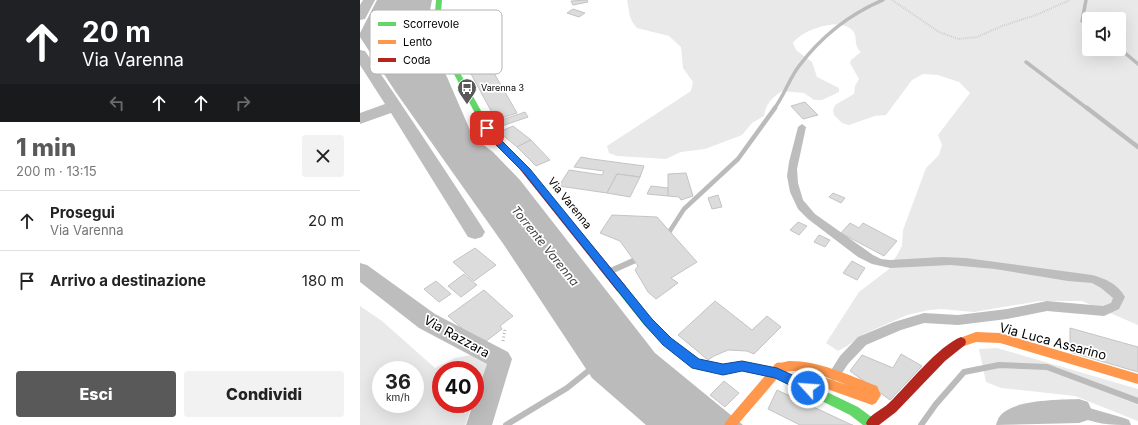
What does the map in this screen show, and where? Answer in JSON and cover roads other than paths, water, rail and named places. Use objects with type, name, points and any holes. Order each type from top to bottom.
[{"type":"street","points":[[360,16],[368,0]]},
{"type":"street","name":"Via Varenna","points":[[438,10],[439,0]]},
{"type":"street","points":[[360,54],[370,69]]},
{"type":"street","points":[[373,74],[476,232]]},
{"type":"street","name":"Via Varenna","points":[[457,74],[487,128],[496,140],[527,171],[648,322],[667,341],[696,364],[723,370],[742,366],[777,373],[808,388]]},
{"type":"street","points":[[360,119],[395,106]]},
{"type":"street","name":"Via Razzara","points":[[360,271],[427,322],[500,359],[479,425]]},
{"type":"street","name":"Via Luca Assarino","points":[[873,424],[892,408],[940,357],[958,343],[976,337],[1000,338],[1138,379]]},
{"type":"street","points":[[730,425],[779,368],[792,364],[834,375],[872,390],[875,395],[872,399],[818,381],[810,384],[808,388],[854,411],[873,424]]},
{"type":"street","points":[[1009,425],[1028,414],[1079,411]]},
{"type":"lane","points":[[802,127],[792,170],[792,182],[795,193],[803,210],[812,219],[853,248],[880,263],[897,264],[950,261],[1025,269],[1094,280],[1108,286],[1119,297],[1115,306],[1104,311],[1047,306],[1007,314],[958,320],[924,318],[898,326],[862,341],[844,360],[834,375]]},
{"type":"lane","points":[[1079,411],[1124,425]]},
{"type":"water","points":[[377,0],[432,0],[430,10],[372,10]]},
{"type":"water","points":[[370,14],[370,52],[360,37],[360,33]]},
{"type":"water","name":"Torrente Varenna","points":[[384,74],[445,74],[473,137],[493,152],[520,180],[655,353],[743,425],[646,425],[592,378],[504,245]]},
{"type":"waterway","points":[[774,109],[781,99],[795,71],[817,45],[848,19],[883,0]]},
{"type":"waterway","points":[[1084,12],[1086,0]]},
{"type":"waterway","points":[[1126,54],[1138,64]]},
{"type":"waterway","points":[[1026,62],[1088,109]]},
{"type":"waterway","points":[[666,237],[684,209],[738,159],[775,108]]},
{"type":"waterway","points":[[1087,108],[1138,147]]},
{"type":"waterway","points":[[613,270],[640,258]]},
{"type":"waterway","points":[[921,425],[936,404],[964,372],[999,365],[1047,367],[1138,401]]},
{"type":"waterway","points":[[506,425],[567,388],[592,368]]},
{"type":"place","name":"Varenna 3","points":[[467,105]]}]
